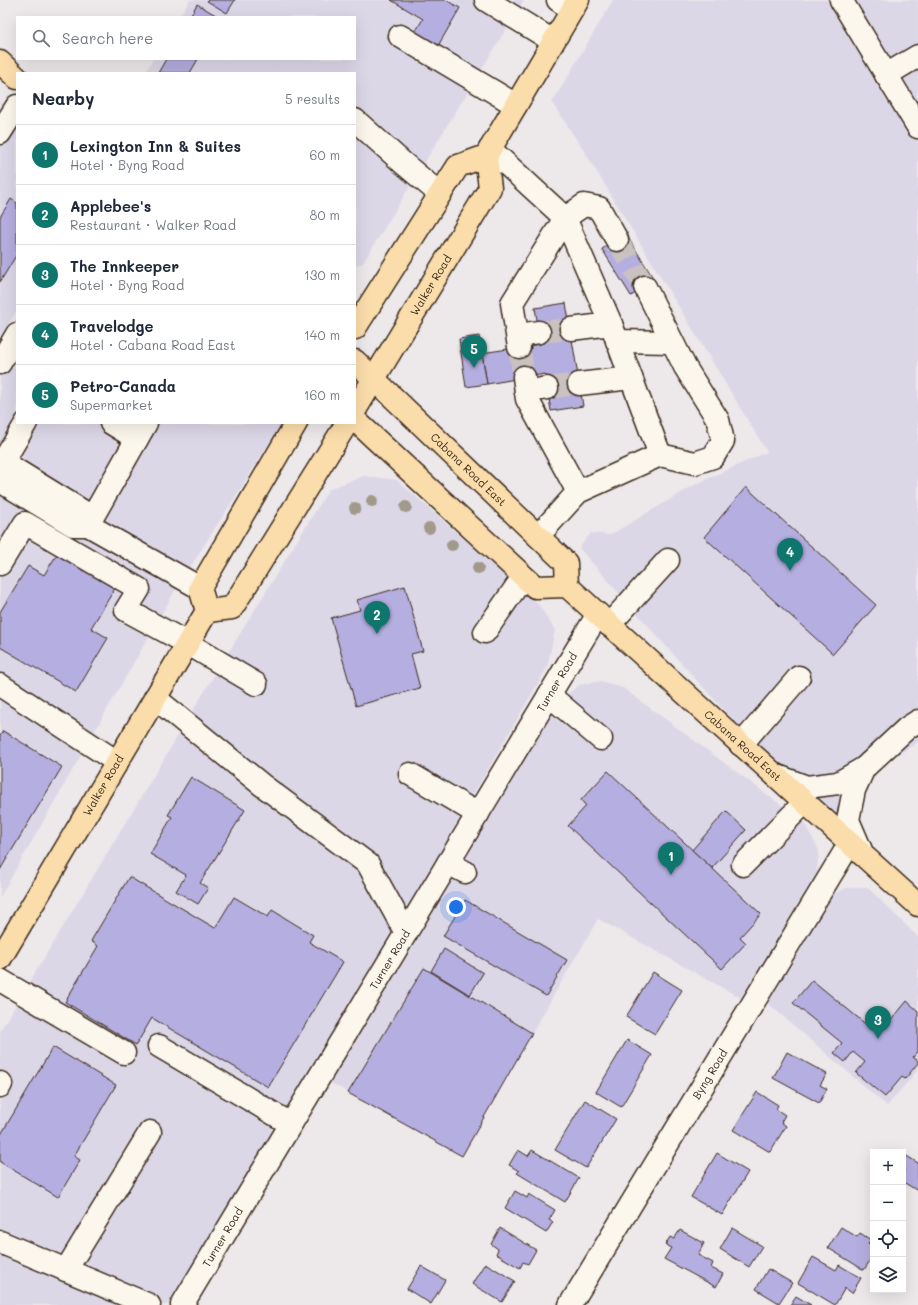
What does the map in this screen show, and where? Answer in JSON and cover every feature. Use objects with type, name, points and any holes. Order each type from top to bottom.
[{"type":"main road","points":[[356,326],[458,166],[488,152],[553,42],[570,3]]},
{"type":"main road","points":[[0,62],[16,77]]},
{"type":"main road","name":"Walker Road","points":[[356,408],[490,188],[488,152]]},
{"type":"main road","name":"Cabana Road East","points":[[356,362],[566,563],[567,586],[918,905]]},
{"type":"main road","points":[[356,421],[535,587],[567,586]]},
{"type":"main road","points":[[295,424],[200,588],[207,611],[232,608],[346,424]]},
{"type":"main road","name":"Walker Road","points":[[0,959],[207,611]]},
{"type":"street","points":[[486,0],[553,42]]},
{"type":"street","points":[[841,0],[918,127]]},
{"type":"street","points":[[400,36],[516,105]]},
{"type":"street","points":[[886,75],[918,56]]},
{"type":"street","points":[[0,133],[16,108]]},
{"type":"street","points":[[356,121],[440,194]]},
{"type":"street","points":[[488,152],[565,218],[614,332],[660,455]]},
{"type":"street","points":[[525,338],[512,303],[565,218],[584,205],[599,208],[617,240]]},
{"type":"street","points":[[538,536],[578,492],[660,455],[695,463],[713,457],[723,441],[718,420],[685,367],[645,287]]},
{"type":"street","points":[[571,329],[614,332],[672,342]]},
{"type":"street","points":[[0,363],[16,336]]},
{"type":"street","points":[[580,384],[631,378]]},
{"type":"street","points":[[547,388],[525,384],[527,399],[578,492]]},
{"type":"street","points":[[25,424],[1,470],[73,524],[88,525],[200,588]]},
{"type":"street","points":[[88,525],[141,431],[115,424]]},
{"type":"street","points":[[0,564],[25,523],[139,589],[126,610],[256,684]]},
{"type":"street","name":"Turner Road","points":[[182,1305],[406,933],[456,868],[478,814],[549,695],[604,620],[668,560]]},
{"type":"street","points":[[485,632],[523,577]]},
{"type":"street","points":[[741,745],[799,677]]},
{"type":"street","points":[[0,685],[117,762]]},
{"type":"street","points":[[549,695],[601,739]]},
{"type":"street","points":[[155,698],[262,785],[368,864],[406,933]]},
{"type":"street","points":[[774,774],[807,787],[838,783],[864,768],[907,728],[918,721]]},
{"type":"street","points":[[856,849],[848,820],[854,790],[864,768]]},
{"type":"street","points":[[410,774],[478,814]]},
{"type":"street","points":[[743,865],[805,802]]},
{"type":"street","name":"Byng Road","points":[[570,1305],[799,944],[856,849]]},
{"type":"street","points":[[0,980],[124,1053]]},
{"type":"street","points":[[159,1046],[291,1124]]},
{"type":"street","points":[[66,1270],[150,1132]]},
{"type":"street","points":[[0,1242],[149,1305]]},
{"type":"shaded area","points":[[190,0],[524,0],[363,263],[356,266],[356,72],[146,72],[152,60],[356,60],[356,16],[180,16]]},
{"type":"shaded area","points":[[613,0],[918,0],[918,742],[882,765],[865,788],[856,812],[863,842],[736,723],[579,548],[591,533],[610,535],[698,483],[767,452],[583,149],[552,103]]},
{"type":"shaded area","points":[[0,102],[16,118],[16,312],[0,337]]},
{"type":"shaded area","points":[[0,360],[16,369],[16,424],[282,424],[176,589],[0,897]]},
{"type":"shaded area","points":[[364,476],[397,480],[539,605],[555,630],[547,668],[449,836],[469,844],[557,702],[579,685],[601,681],[623,688],[803,821],[819,850],[817,872],[741,998],[598,919],[462,1156],[327,1081],[276,1169],[253,1166],[167,1305],[0,1305],[0,1031],[206,689],[329,489]]},
{"type":"shaded area","points":[[847,888],[868,888],[918,937],[918,1070],[887,1106],[764,1000],[831,895]]},
{"type":"building","points":[[235,0],[227,13],[207,1]]},
{"type":"building","points":[[391,0],[446,0],[460,8],[435,51],[412,37],[423,19]]},
{"type":"building","points":[[197,4],[217,16],[191,16]]},
{"type":"building","points":[[165,60],[197,60],[191,72],[159,72]]},
{"type":"building","points":[[11,199],[16,202],[16,256],[0,282],[0,217]]},
{"type":"building","points":[[626,234],[655,281],[631,296],[602,249]]},
{"type":"building","points":[[566,303],[583,406],[551,411],[545,374],[487,384],[482,353],[541,344],[535,308]]},
{"type":"building","points":[[479,336],[487,384],[466,387],[459,339]]},
{"type":"building","points":[[746,487],[876,605],[833,654],[704,537]]},
{"type":"building","points":[[59,551],[117,585],[91,628],[108,638],[76,692],[0,647],[0,612],[28,566],[44,575]]},
{"type":"building","points":[[405,586],[423,651],[411,654],[420,688],[356,706],[331,618],[360,610],[357,600]]},
{"type":"building","points":[[3,731],[62,767],[0,870],[0,736]]},
{"type":"building","points":[[608,771],[761,914],[740,937],[746,943],[722,969],[568,826],[586,806],[581,800]]},
{"type":"building","points":[[191,777],[245,810],[200,883],[208,888],[198,904],[176,891],[186,875],[150,854],[172,817],[168,815]]},
{"type":"building","points":[[726,811],[746,830],[712,868],[692,850]]},
{"type":"building","points":[[129,877],[215,928],[234,897],[268,917],[272,910],[313,935],[309,942],[343,962],[268,1087],[152,1018],[136,1045],[65,1002],[98,946],[91,941]]},
{"type":"building","points":[[465,900],[567,960],[546,996],[443,936]]},
{"type":"building","points":[[444,949],[483,973],[470,995],[431,971]]},
{"type":"building","points":[[424,968],[532,1033],[462,1156],[348,1093]]},
{"type":"building","points":[[653,972],[682,990],[655,1034],[626,1017]]},
{"type":"building","points":[[812,980],[879,1035],[907,1001],[918,1011],[918,1052],[913,1057],[918,1061],[918,1063],[905,1079],[902,1077],[885,1097],[856,1073],[865,1062],[853,1052],[845,1062],[834,1053],[842,1043],[793,1003]]},
{"type":"building","points":[[627,1040],[652,1055],[621,1107],[596,1092]]},
{"type":"building","points":[[53,1047],[116,1085],[74,1156],[80,1160],[58,1197],[0,1162],[0,1136]]},
{"type":"building","points":[[787,1052],[827,1074],[820,1085],[827,1089],[819,1103],[773,1078]]},
{"type":"building","points":[[757,1092],[778,1105],[776,1109],[785,1115],[781,1122],[786,1126],[770,1152],[733,1130]]},
{"type":"building","points":[[585,1100],[616,1119],[586,1168],[555,1150]]},
{"type":"building","points":[[518,1150],[528,1156],[532,1150],[579,1178],[565,1202],[517,1173],[519,1171],[509,1165]]},
{"type":"building","points":[[717,1153],[748,1172],[722,1215],[691,1197]]},
{"type":"building","points":[[906,1156],[918,1163],[918,1191],[906,1184]]},
{"type":"building","points":[[515,1191],[527,1198],[529,1194],[555,1210],[549,1220],[553,1222],[546,1233],[505,1208]]},
{"type":"building","points":[[841,1227],[857,1237],[860,1233],[870,1239],[868,1244],[870,1245],[870,1261],[864,1270],[828,1248]]},
{"type":"building","points":[[500,1228],[536,1250],[528,1264],[523,1262],[520,1268],[496,1254],[498,1249],[491,1244]]},
{"type":"building","points":[[732,1228],[762,1246],[749,1267],[720,1249]]},
{"type":"building","points":[[680,1230],[704,1243],[698,1255],[713,1263],[711,1268],[723,1274],[716,1287],[664,1259],[671,1248],[665,1245],[670,1237],[674,1239]]},
{"type":"building","points":[[813,1257],[836,1270],[839,1265],[861,1278],[852,1293],[845,1288],[835,1305],[798,1283]]},
{"type":"building","points":[[485,1263],[515,1281],[502,1302],[472,1284]]},
{"type":"building","points":[[421,1266],[445,1280],[431,1304],[407,1289]]},
{"type":"building","points":[[768,1269],[792,1283],[779,1303],[756,1289]]},
{"type":"building","points":[[796,1296],[811,1305],[790,1305]]},
{"type":"tunnel","points":[[617,240],[645,287]]},
{"type":"tunnel","points":[[539,332],[571,329]]},
{"type":"tunnel","points":[[519,347],[524,377]]},
{"type":"tunnel","points":[[547,388],[579,384]]},
{"type":"place","name":"Petro-Canada","points":[[474,368]]},
{"type":"place","name":"Travelodge","points":[[790,571]]},
{"type":"place","name":"Applebee's","points":[[377,634]]},
{"type":"place","name":"Lexington Inn & Suites","points":[[671,875]]},
{"type":"place","name":"The Innkeeper","points":[[878,1039]]}]
